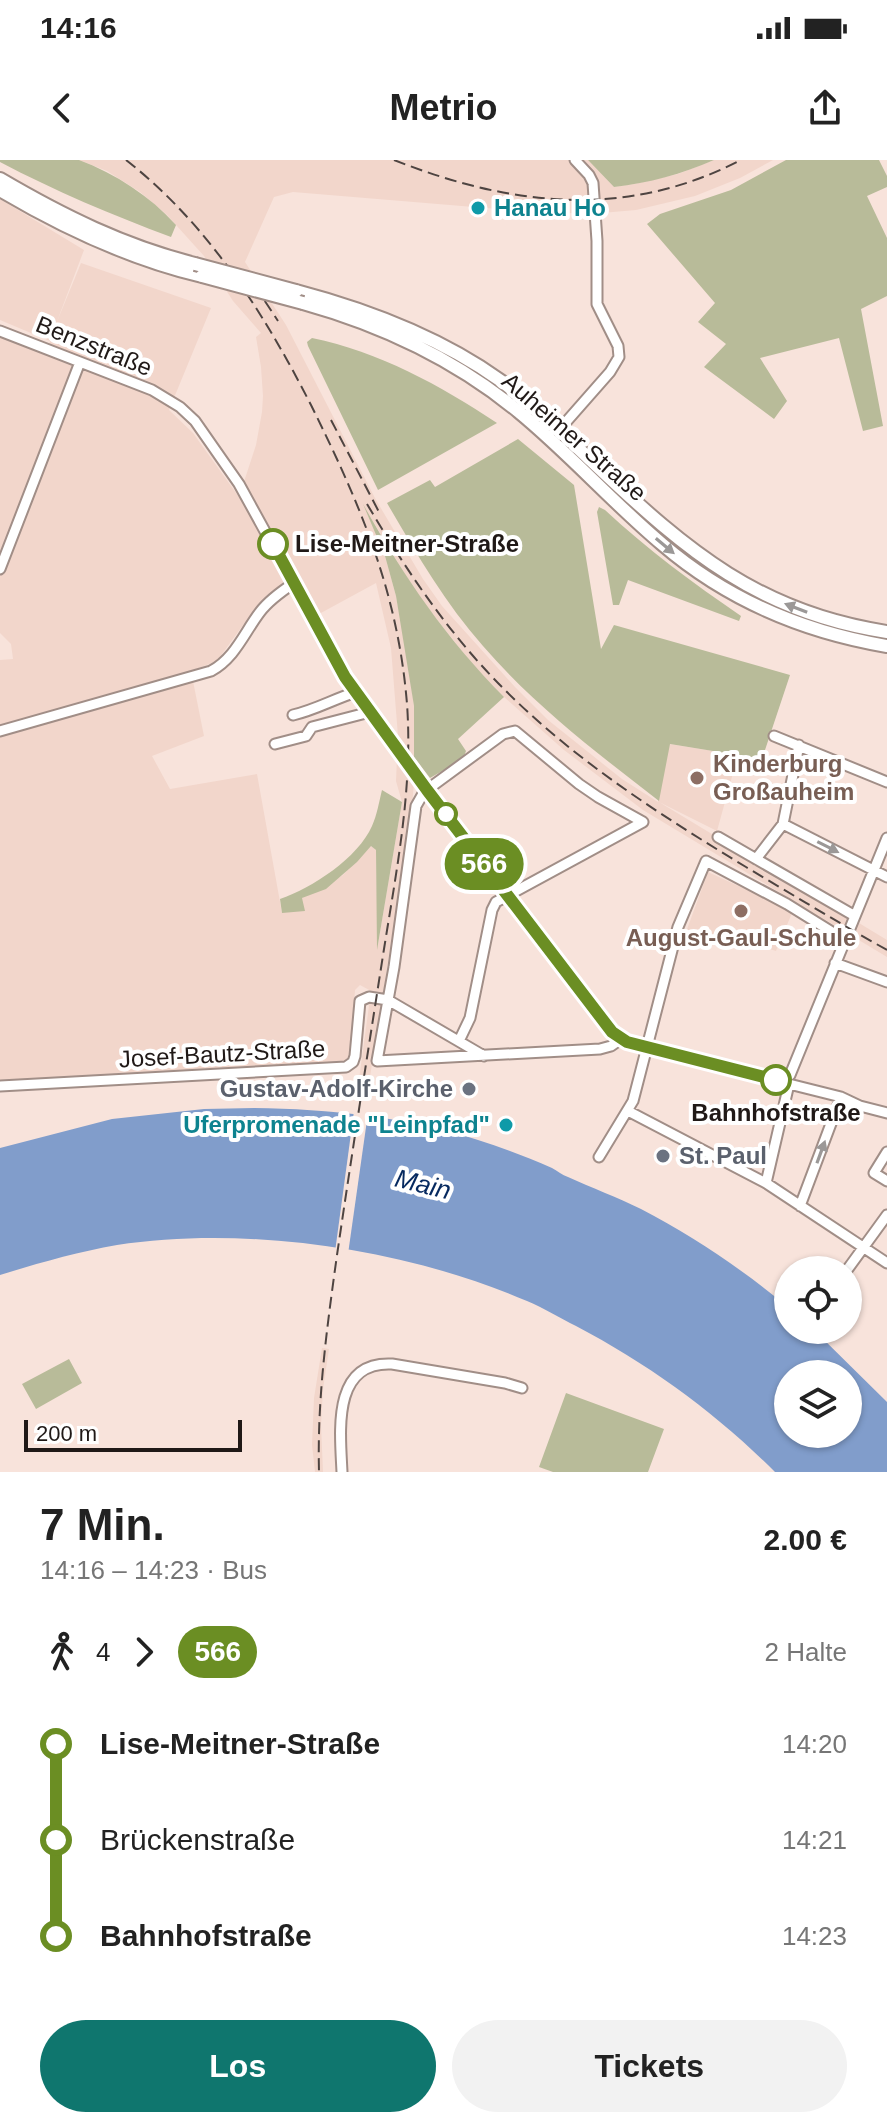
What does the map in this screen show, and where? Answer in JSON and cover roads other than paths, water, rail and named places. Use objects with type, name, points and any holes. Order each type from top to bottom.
[{"type":"main road","name":"Auheimer Straße","points":[[0,179],[75,221],[140,248],[198,270],[373,325],[424,349],[519,412],[662,544],[725,589],[785,619],[887,646]]},
{"type":"main road","name":"Auheimer Straße","points":[[0,190],[100,243],[162,266],[198,270],[296,291],[381,318],[451,351],[501,381],[559,430],[659,524],[723,572],[764,595],[800,610],[887,632]]},
{"type":"street","points":[[559,430],[610,372],[619,357],[616,340],[597,304],[593,183],[575,160]]},
{"type":"street","name":"Benzstraße","points":[[0,331],[152,390],[195,421],[239,484],[331,654],[356,692],[600,1017],[621,1039]]},
{"type":"street","points":[[0,569],[80,362]]},
{"type":"street","points":[[0,731],[211,671],[230,657],[269,602],[294,583]]},
{"type":"street","points":[[293,715],[356,692]]},
{"type":"street","points":[[275,744],[306,736],[312,727],[370,712]]},
{"type":"street","points":[[459,1041],[470,1018],[492,910],[498,900],[643,822],[579,784],[515,731],[503,734],[427,790],[416,806],[377,1061],[600,1049],[621,1039],[787,1081],[887,1113]]},
{"type":"street","points":[[774,736],[887,782]]},
{"type":"street","points":[[756,859],[783,824],[799,745]]},
{"type":"street","points":[[783,824],[887,877]]},
{"type":"street","points":[[718,837],[855,916]]},
{"type":"street","points":[[766,1183],[787,1081],[887,838]]},
{"type":"street","points":[[599,1157],[635,1096],[678,927],[706,861],[845,940]]},
{"type":"street","points":[[835,963],[887,982]]},
{"type":"street","name":"Josef-Bautz-Straße","points":[[0,1086],[340,1068],[349,1066],[354,1060],[360,1001],[369,997],[388,1000]]},
{"type":"street","points":[[388,1000],[484,1056]]},
{"type":"street","points":[[800,1206],[841,1097]]},
{"type":"street","points":[[628,1111],[766,1183],[887,1263]]},
{"type":"street","points":[[887,1152],[874,1173],[887,1181]]},
{"type":"street","points":[[857,1256],[887,1215]]},
{"type":"street","points":[[342,1472],[341,1443],[346,1390],[354,1377],[366,1368],[392,1364],[522,1388]]},
{"type":"water","name":"Main","points":[[254,1108],[368,1116],[451,1132],[552,1168],[660,1219],[771,1293],[774,1295],[774,1344],[828,1344],[844,1360],[774,1360],[774,1448],[862,1448],[862,1377],[887,1402],[887,1472],[775,1472],[681,1392],[630,1357],[576,1326],[533,1304],[480,1283],[379,1255],[272,1240],[167,1240],[102,1248],[0,1275],[0,1148],[112,1119],[204,1109]]},
{"type":"railway","points":[[126,160],[156,185],[208,241],[253,304],[293,371],[361,514],[386,586],[402,663],[408,735],[406,796],[330,1309],[321,1390],[319,1472]]},
{"type":"railway","points":[[394,160],[481,188],[568,200],[654,192],[698,179],[741,160]]},
{"type":"railway","points":[[245,271],[278,321]]},
{"type":"railway","points":[[331,420],[379,512]]},
{"type":"railway","points":[[367,504],[444,621],[504,689],[535,718],[602,772],[673,821],[887,950]]},
{"type":"place","name":"Hanau Ho","points":[[478,208]]},
{"type":"place","name":"Lise-Meitner-Straße","points":[[273,544]]},
{"type":"place","name":"Kinderburg Großauheim","points":[[697,778]]},
{"type":"place","name":"August-Gaul-Schule","points":[[741,911]]},
{"type":"place","name":"Bahnhofstraße","points":[[776,1080]]},
{"type":"place","name":"Gustav-Adolf-Kirche","points":[[469,1089]]},
{"type":"place","name":"Uferpromenade \"Leinpfad\"","points":[[506,1125]]},
{"type":"place","name":"St. Paul","points":[[663,1156]]}]
